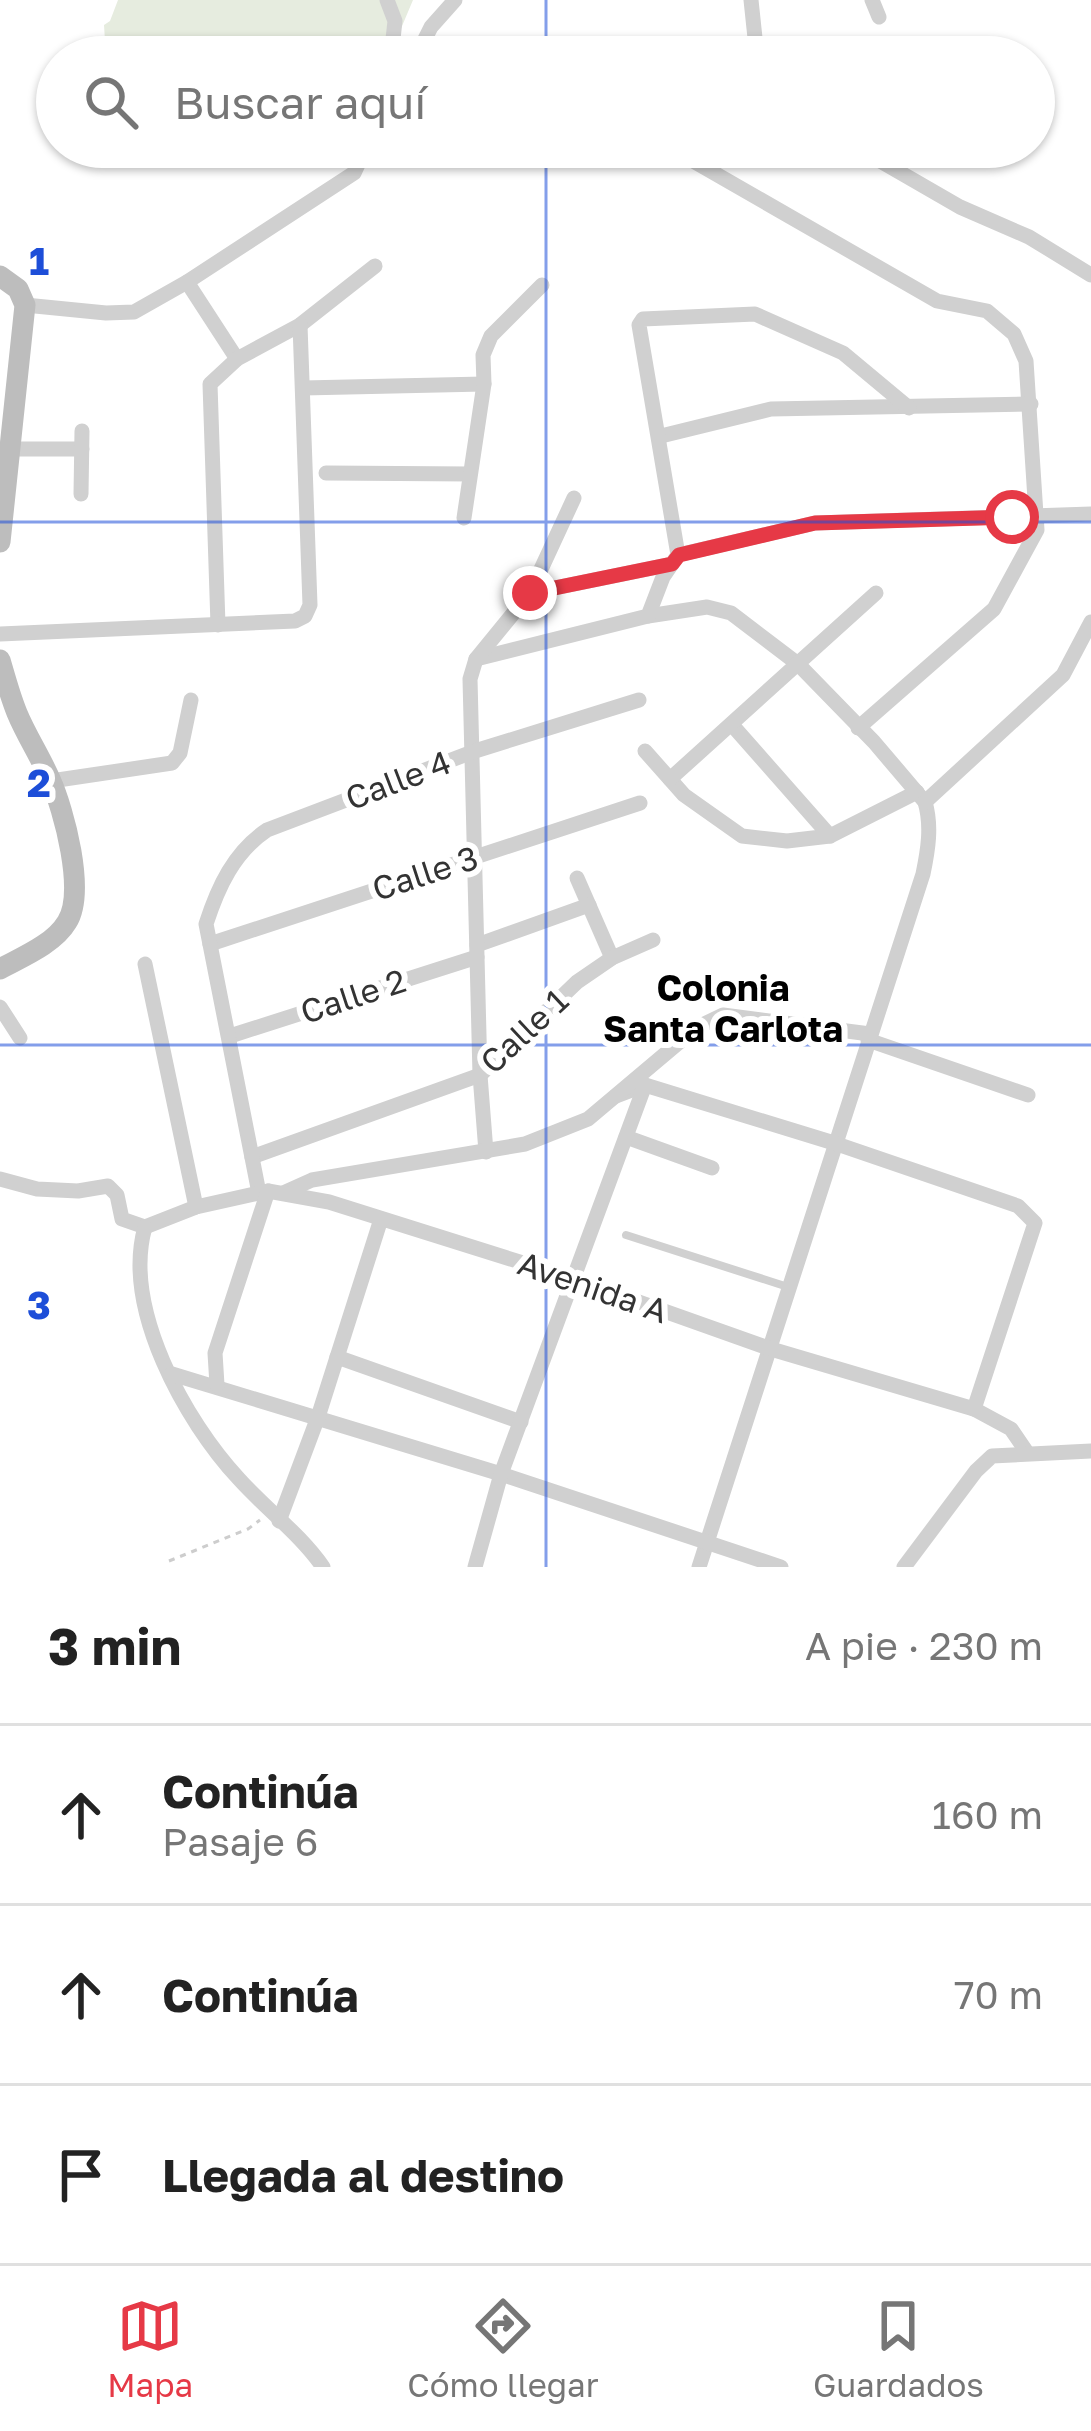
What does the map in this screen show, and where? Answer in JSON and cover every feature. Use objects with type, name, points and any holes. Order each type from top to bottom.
[{"type":"street","points":[[387,0],[395,21],[393,36]]},
{"type":"street","points":[[426,36],[455,0]]},
{"type":"street","points":[[751,0],[755,36]]},
{"type":"street","points":[[872,0],[879,17]]},
{"type":"street","points":[[25,305],[106,314],[134,312],[187,282],[356,168]]},
{"type":"street","points":[[705,168],[937,301],[987,311],[1014,334],[1025,361],[1037,530],[994,609],[858,728]]},
{"type":"street","points":[[892,168],[960,207],[1029,237],[1091,275]]},
{"type":"street","points":[[218,625],[210,384],[238,358],[300,326],[375,266]]},
{"type":"street","points":[[0,276],[18,289],[25,305],[0,542]]},
{"type":"street","points":[[187,282],[238,358]]},
{"type":"street","points":[[464,518],[486,344],[542,284]]},
{"type":"street","points":[[648,616],[675,559],[661,436],[639,325],[646,318],[755,314],[843,353],[909,408]]},
{"type":"street","points":[[0,634],[295,621],[305,616],[310,604],[300,326]]},
{"type":"street","points":[[303,388],[484,384]]},
{"type":"street","points":[[661,436],[771,409],[1031,404]]},
{"type":"street","points":[[10,449],[82,440],[81,494]]},
{"type":"street","points":[[326,472],[470,474]]},
{"type":"street","points":[[486,1152],[480,1075],[475,751],[468,702],[476,659],[530,593],[574,498]]},
{"type":"street","points":[[530,593],[815,523],[1091,514]]},
{"type":"street","points":[[670,779],[875,593]]},
{"type":"street","points":[[476,659],[648,616],[707,607],[731,613],[798,664],[921,797],[929,848],[923,874],[699,1567]]},
{"type":"street","points":[[645,751],[683,795],[742,836],[787,841],[830,836],[921,797],[1063,675],[1091,622]]},
{"type":"street","points":[[0,660],[8,710],[51,781],[75,884],[74,909],[66,926],[39,948],[0,969]]},
{"type":"street","points":[[51,781],[172,763],[180,753],[191,700]]},
{"type":"street","name":"Calle 4","points":[[210,944],[206,924],[216,892],[250,841],[267,830],[475,751],[639,700]]},
{"type":"street","points":[[733,726],[830,836]]},
{"type":"street","name":"Calle 3","points":[[210,944],[640,803]]},
{"type":"street","points":[[578,878],[612,958]]},
{"type":"street","name":"Calle 2","points":[[230,1036],[477,951],[589,904]]},
{"type":"street","name":"Calle 1","points":[[253,1157],[480,1075],[577,982],[612,958],[653,940]]},
{"type":"street","points":[[210,944],[253,1157],[270,1192],[215,1353],[217,1385]]},
{"type":"street","points":[[145,964],[196,1207]]},
{"type":"street","points":[[0,1007],[20,1038]]},
{"type":"street","points":[[270,1192],[312,1180],[525,1144],[588,1118],[696,1028],[723,1015],[869,1037],[1028,1094]]},
{"type":"street","points":[[616,1096],[645,1085],[1018,1206],[1035,1223],[974,1409]]},
{"type":"street","points":[[475,1567],[501,1474],[645,1085]]},
{"type":"street","points":[[626,1137],[712,1168]]},
{"type":"street","points":[[0,1179],[37,1189],[78,1191],[108,1186],[117,1196],[122,1219],[145,1227],[138,1280],[147,1321],[172,1374],[206,1438],[323,1567]]},
{"type":"street","name":"Avenida A","points":[[145,1227],[196,1207],[270,1192],[328,1202],[771,1348],[974,1409],[1011,1429],[1026,1451]]},
{"type":"street","points":[[274,1516],[318,1417],[381,1219]]},
{"type":"street","points":[[337,1358],[521,1422]]},
{"type":"street","points":[[172,1374],[501,1474],[781,1567]]},
{"type":"street","points":[[904,1567],[992,1456],[1091,1450]]},
{"type":"lane","points":[[626,1235],[790,1288]]},
{"type":"path","points":[[169,1561],[274,1516]]},
{"type":"shaded area","points":[[118,0],[413,0],[398,36],[105,36],[104,25]]},
{"type":"district","name":"Colonia Santa Carlota","points":[[723,1008]]},
{"type":"route","points":[[530,593],[672,564],[679,555],[815,523],[1012,517]]}]
